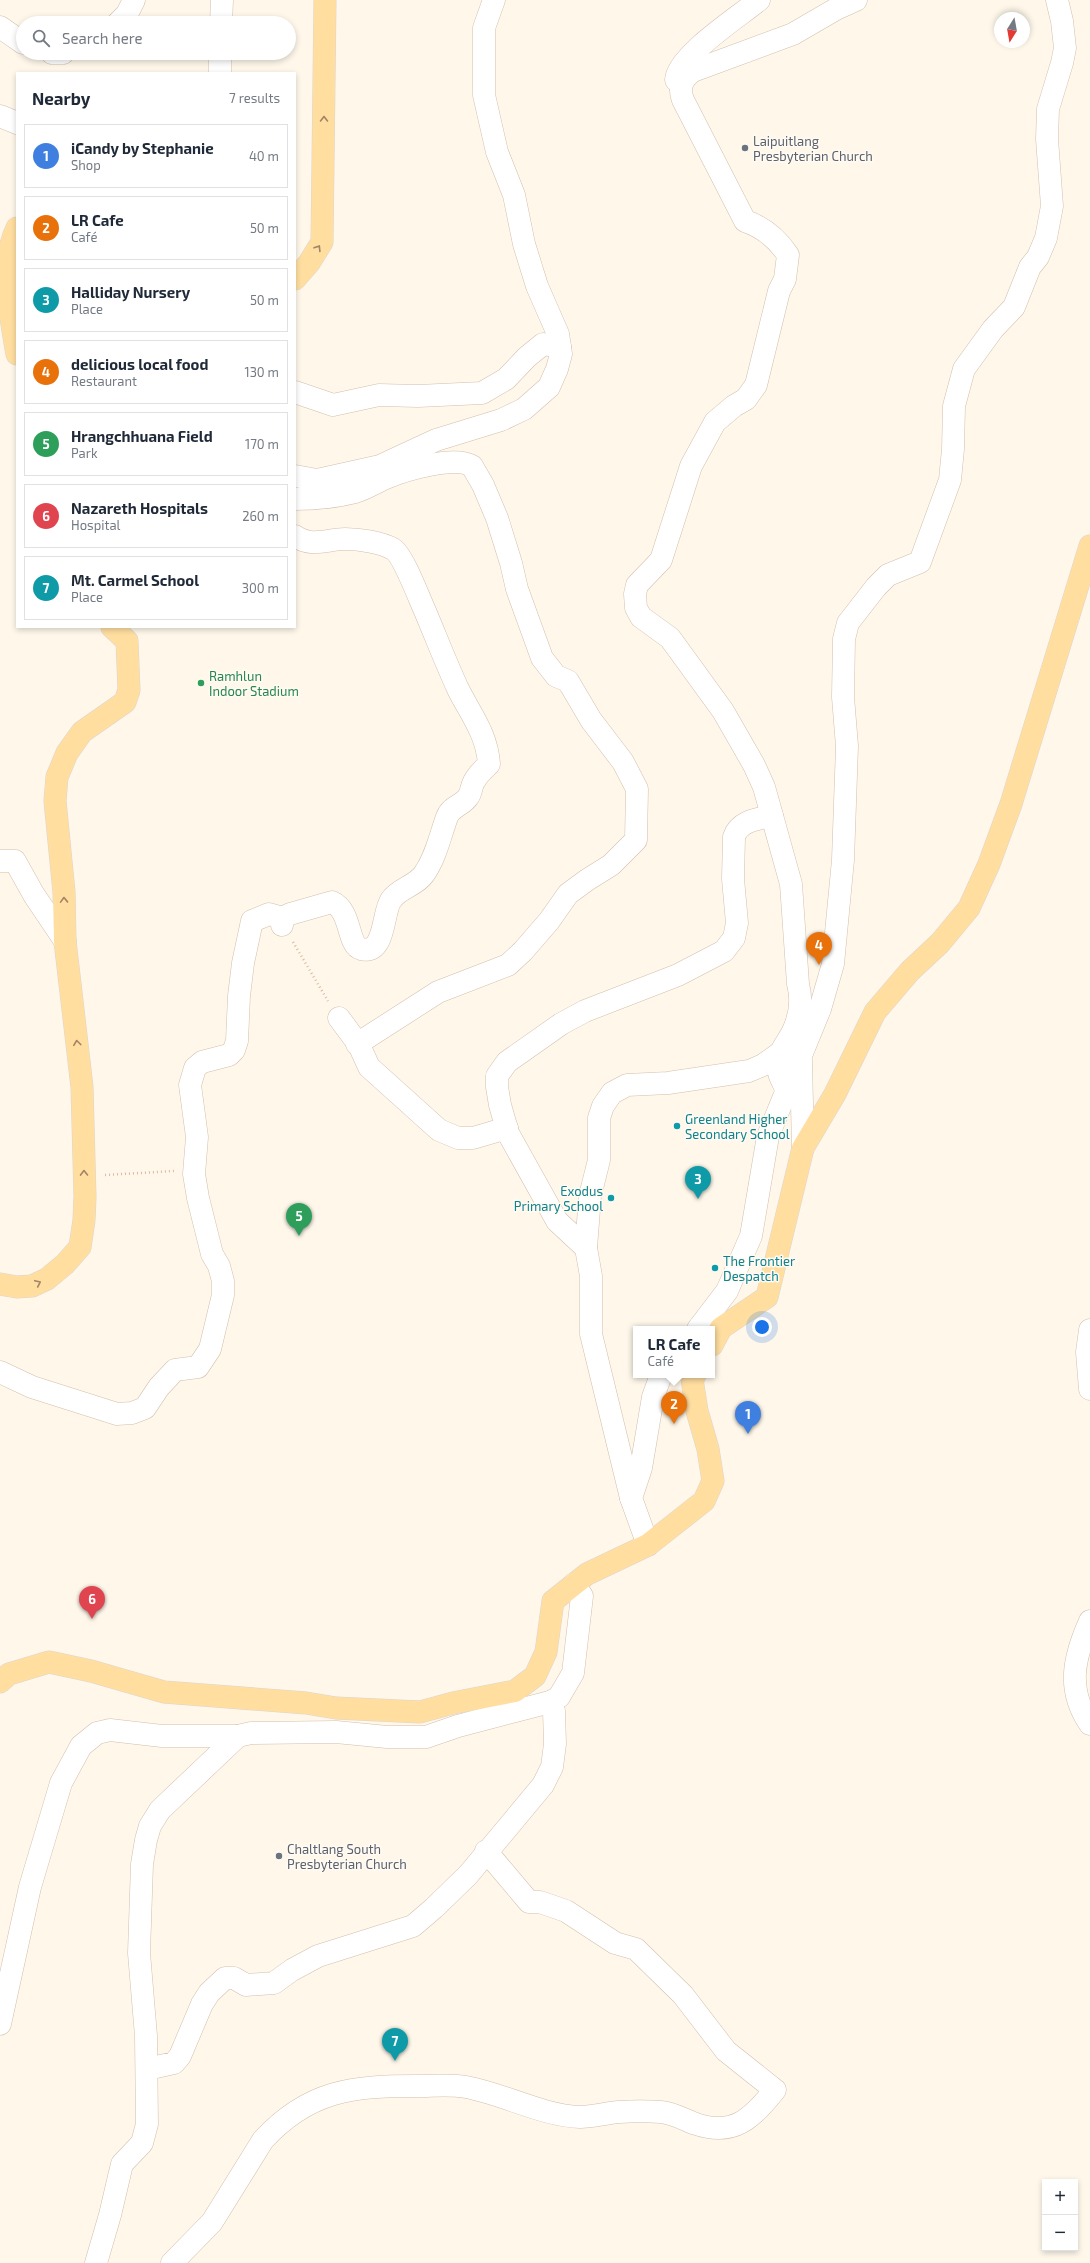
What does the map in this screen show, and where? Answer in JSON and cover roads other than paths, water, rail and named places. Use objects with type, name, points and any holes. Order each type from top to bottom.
[{"type":"main road","points":[[296,278],[322,242],[325,0]]},
{"type":"main road","points":[[16,229],[11,236],[6,248],[2,277],[16,349]]},
{"type":"main road","points":[[715,1339],[721,1328],[767,1297],[803,1148],[834,1094],[875,1012],[910,971],[940,943],[969,908],[989,864],[1011,804],[1090,546]]},
{"type":"main road","points":[[0,1284],[17,1287],[32,1286],[47,1279],[65,1264],[80,1247],[84,1220],[82,1087],[66,941],[64,892],[55,801],[57,777],[67,753],[82,732],[125,702],[129,690],[126,640],[113,628]]},
{"type":"main road","points":[[0,1682],[9,1674],[49,1662],[91,1671],[164,1692],[306,1702],[336,1708],[420,1712],[454,1703],[515,1691],[535,1676],[546,1652],[553,1601],[586,1574],[648,1545],[704,1501],[713,1481],[708,1449],[697,1411],[693,1378]]},
{"type":"street","points":[[125,16],[134,0]]},
{"type":"street","points":[[221,16],[222,0]]},
{"type":"street","points":[[296,480],[317,480],[380,466],[436,440],[502,420],[524,409],[549,386],[561,354],[560,347],[552,316],[537,286],[524,244],[514,195],[497,152],[484,95],[484,28],[494,0]]},
{"type":"street","points":[[681,85],[677,82],[676,76],[688,58],[759,0]]},
{"type":"street","points":[[648,1545],[631,1498],[591,1334],[591,1276],[586,1248],[590,1196],[599,1160],[599,1118],[603,1106],[612,1093],[627,1085],[668,1083],[749,1071],[763,1065],[780,1053],[794,1029],[802,998],[798,984],[791,884],[764,787],[754,765],[723,711],[670,638],[641,617],[636,608],[637,585],[661,560],[691,466],[715,422],[734,406],[746,399],[756,385],[779,291],[785,280],[788,255],[782,245],[757,225],[745,221],[680,92],[685,76],[693,71],[793,34],[836,9],[856,0]]},
{"type":"street","points":[[700,1326],[727,1291],[751,1236],[768,1136],[829,983],[836,942],[843,860],[847,746],[843,697],[846,633],[848,623],[876,587],[888,575],[920,562],[950,480],[953,449],[954,406],[964,369],[993,329],[1014,307],[1030,267],[1038,257],[1046,238],[1052,206],[1047,139],[1048,109],[1062,64],[1065,48],[1064,27],[1057,0]]},
{"type":"street","points":[[0,27],[16,38]]},
{"type":"street","points":[[220,60],[220,72]]},
{"type":"street","points":[[0,116],[16,123]]},
{"type":"street","points":[[296,392],[333,405],[379,395],[418,396],[482,393],[506,379],[527,357],[543,344],[560,347]]},
{"type":"street","points":[[296,499],[330,498],[356,492],[385,478],[421,467],[458,463],[472,466],[483,485],[497,518],[511,563],[517,589],[542,658],[556,676],[568,681],[591,720],[623,762],[637,789],[636,840],[611,865],[568,894],[550,921],[515,959],[490,973],[438,992],[357,1044]]},
{"type":"street","points":[[0,1372],[32,1387],[117,1414],[132,1413],[145,1408],[159,1387],[175,1370],[198,1367],[210,1349],[223,1294],[223,1281],[207,1236],[198,1198],[194,1170],[197,1137],[190,1085],[195,1068],[202,1062],[228,1055],[234,1050],[237,1041],[239,996],[243,963],[252,922],[269,914],[283,921],[290,914],[332,902],[343,910],[354,944],[360,948],[368,949],[376,946],[380,939],[387,907],[392,898],[420,879],[425,873],[450,811],[468,797],[474,780],[489,764],[488,747],[473,712],[456,684],[419,596],[399,555],[389,547],[361,541],[345,539],[324,543],[303,540],[296,536]]},
{"type":"street","points":[[586,1248],[557,1221],[507,1128],[497,1087],[498,1076],[507,1062],[548,1032],[585,1011],[678,975],[724,951],[734,938],[737,923],[733,879],[734,837],[736,831],[748,822],[772,816]]},
{"type":"street","points":[[0,861],[15,861],[34,895],[66,941]]},
{"type":"street","points":[[339,1018],[357,1044],[370,1067],[439,1130],[458,1138],[473,1138],[507,1128]]},
{"type":"street","points":[[780,1053],[779,1074],[786,1089]]},
{"type":"street","points":[[801,1056],[803,1148]]},
{"type":"street","points":[[1090,1330],[1087,1352],[1090,1389]]},
{"type":"street","points":[[631,1498],[641,1468],[653,1397],[660,1378]]},
{"type":"street","points":[[0,2024],[19,1929],[61,1783],[82,1746],[97,1733],[110,1730],[162,1736],[238,1736],[259,1733],[336,1732],[387,1737],[426,1737],[458,1726],[550,1702],[559,1697],[574,1673],[582,1596],[574,1584]]},
{"type":"street","points":[[1090,1620],[1077,1654],[1074,1682],[1081,1712],[1090,1724]]},
{"type":"street","points":[[148,2070],[174,2063],[180,2056],[202,2004],[209,1993],[226,1978],[234,1978],[246,1985],[274,1983],[292,1970],[318,1956],[413,1926],[453,1890],[536,1796],[552,1766],[555,1727],[554,1711],[550,1702]]},
{"type":"street","points":[[96,2263],[112,2210],[122,2164],[142,2143],[148,2124],[148,2070],[139,1952],[142,1864],[146,1840],[150,1826],[160,1810],[238,1736]]},
{"type":"street","points":[[172,2263],[212,2222],[263,2140],[274,2128],[313,2101],[335,2093],[361,2087],[465,2087],[541,2109],[580,2117],[619,2112],[663,2112],[708,2128],[739,2125],[763,2104],[775,2090],[726,2051],[683,1995],[636,1949],[614,1944],[566,1911],[540,1902],[529,1902],[486,1851]]},
{"type":"place","name":"Laipuitlang Presbyterian Church","points":[[745,148]]},
{"type":"place","name":"Ramhlun Indoor Stadium","points":[[201,683]]},
{"type":"place","name":"delicious local food","points":[[819,965]]},
{"type":"place","name":"Greenland Higher Secondary School","points":[[677,1126]]},
{"type":"place","name":"Exodus Primary School","points":[[611,1198]]},
{"type":"place","name":"Halliday Nursery","points":[[698,1199]]},
{"type":"place","name":"Hrangchhuana Field","points":[[299,1236]]},
{"type":"place","name":"The Frontier Despatch","points":[[715,1268]]},
{"type":"place","name":"LR Cafe","points":[[674,1424]]},
{"type":"place","name":"iCandy by Stephanie","points":[[748,1434]]},
{"type":"place","name":"Nazareth Hospitals","points":[[92,1619]]},
{"type":"place","name":"Chaltlang South Presbyterian Church","points":[[279,1856]]},
{"type":"place","name":"Mt. Carmel School","points":[[395,2061]]}]
